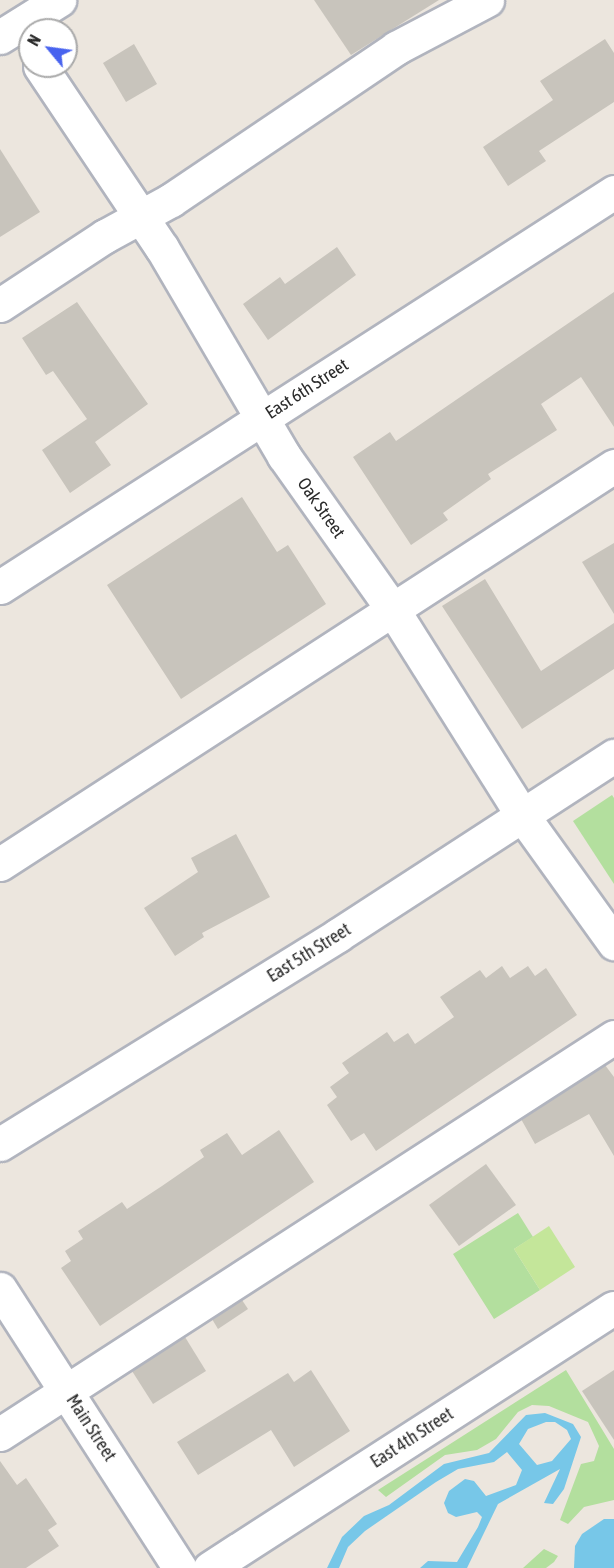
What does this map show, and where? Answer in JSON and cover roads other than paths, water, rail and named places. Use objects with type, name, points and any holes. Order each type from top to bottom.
[{"type":"street","points":[[11,31],[59,0]]},
{"type":"street","points":[[0,305],[142,216],[396,48],[487,0]]},
{"type":"street","name":"Oak Street","points":[[48,78],[142,216],[284,456],[393,610],[522,815],[614,943]]},
{"type":"street","name":"East 6th Street","points":[[0,587],[614,192]]},
{"type":"street","points":[[0,864],[614,466]]},
{"type":"street","name":"East 5th Street","points":[[0,1144],[338,935],[614,756]]},
{"type":"street","points":[[0,1434],[614,1037]]},
{"type":"street","name":"Main Street","points":[[0,1289],[180,1568]]},
{"type":"street","name":"East 4th Street","points":[[210,1568],[614,1308]]},
{"type":"water","points":[[545,1413],[573,1424],[581,1437],[564,1489],[553,1504],[544,1503],[560,1469],[498,1504],[467,1568],[420,1568],[428,1561],[457,1562],[482,1517],[477,1512],[456,1517],[448,1513],[444,1503],[449,1491],[465,1479],[474,1481],[486,1496],[516,1485],[522,1470],[507,1452],[494,1462],[458,1469],[436,1482],[365,1531],[348,1547],[339,1568],[327,1568],[342,1537],[364,1516],[389,1505],[444,1464],[489,1453],[526,1415]],"holes":[[[546,1422],[555,1422],[567,1430],[571,1439],[552,1461],[537,1465],[519,1444],[528,1429]]]},
{"type":"water","points":[[604,1519],[614,1519],[614,1568],[574,1568],[575,1546],[582,1534]]}]
